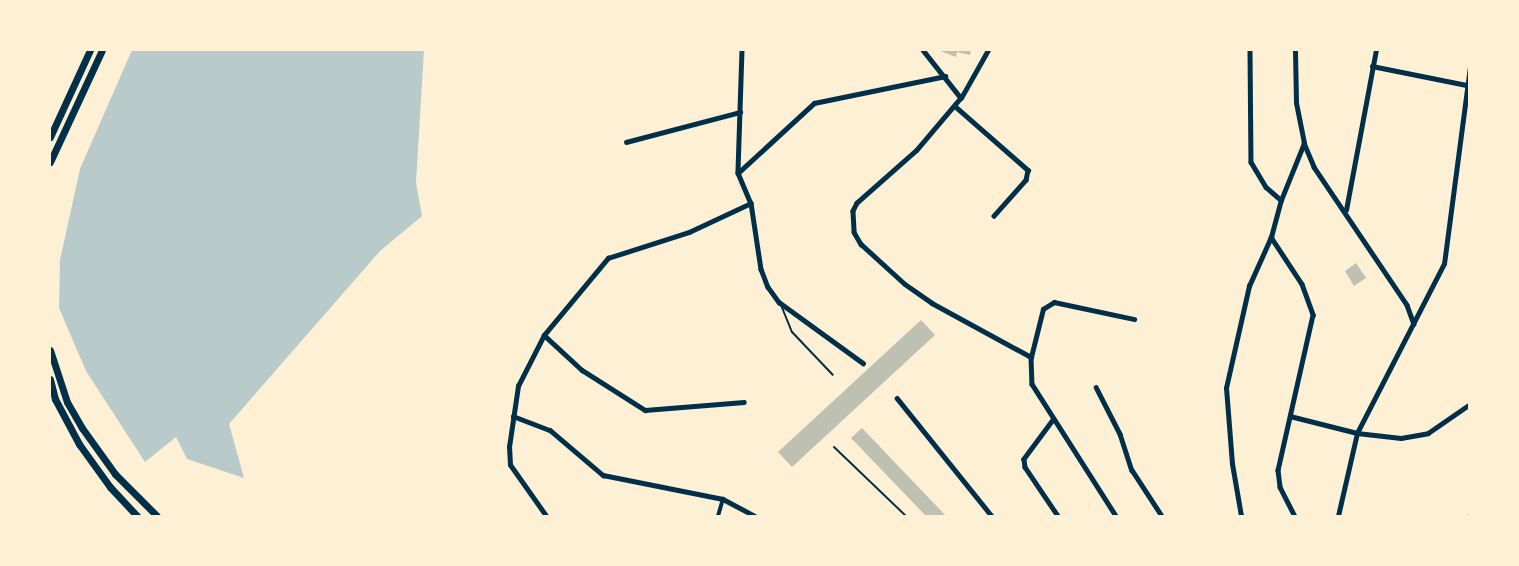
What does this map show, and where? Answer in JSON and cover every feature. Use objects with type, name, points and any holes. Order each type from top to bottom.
[{"type":"main road","points":[[50,137],[90,50]]},
{"type":"main road","points":[[50,162],[102,50]]},
{"type":"main road","points":[[50,350],[67,402],[82,428],[115,474],[157,516]]},
{"type":"main road","points":[[50,379],[55,399],[79,444],[110,487],[137,516]]},
{"type":"street","points":[[742,50],[738,173],[751,203],[761,269],[779,302],[863,363]]},
{"type":"street","points":[[923,50],[961,98]]},
{"type":"street","points":[[988,50],[956,107],[917,150],[857,203],[852,211],[854,232],[861,244],[905,285],[1030,357]]},
{"type":"street","points":[[1250,50],[1251,162],[1266,187],[1281,200]]},
{"type":"street","points":[[1295,50],[1296,103],[1304,143],[1314,167],[1346,210],[1407,305],[1414,324]]},
{"type":"street","points":[[1346,210],[1376,50]]},
{"type":"street","points":[[1372,66],[1466,85]]},
{"type":"street","points":[[1338,516],[1357,434],[1444,264],[1470,67]]},
{"type":"street","points":[[738,173],[814,103],[945,76]]},
{"type":"street","points":[[956,107],[1028,170],[1026,180],[994,216]]},
{"type":"street","points":[[626,142],[740,112]]},
{"type":"street","points":[[1241,516],[1232,464],[1226,388],[1243,304],[1271,237],[1281,200],[1304,143]]},
{"type":"street","points":[[546,516],[510,465],[513,416],[526,365],[544,335],[608,258],[689,232],[751,203]]},
{"type":"street","points":[[1271,237],[1302,284],[1313,315],[1278,471],[1280,487],[1294,516]]},
{"type":"street","points":[[1116,516],[1032,384],[1030,357],[1043,309],[1054,302],[1134,319]]},
{"type":"street","points":[[544,335],[582,370],[645,410],[744,402]]},
{"type":"street","points":[[1096,387],[1120,434],[1132,470],[1162,516]]},
{"type":"street","points":[[897,399],[992,516]]},
{"type":"street","points":[[1290,416],[1357,434],[1417,437],[1470,404]]},
{"type":"street","points":[[513,416],[550,430],[603,475],[723,499],[755,516]]},
{"type":"street","points":[[1053,420],[1024,459],[1025,466],[1058,516]]},
{"type":"street","points":[[718,516],[723,499]]},
{"type":"lane","points":[[779,302],[792,332],[833,375]]},
{"type":"lane","points":[[834,447],[906,516]]},
{"type":"shaded area","points":[[132,50],[424,50],[416,183],[422,216],[380,251],[229,424],[244,478],[187,459],[176,437],[145,462],[86,371],[59,308],[60,260],[80,169]]},
{"type":"building","points":[[938,50],[971,50],[970,55],[957,52],[956,57]]},
{"type":"building","points":[[1356,263],[1366,278],[1354,286],[1345,271]]},
{"type":"building","points":[[921,320],[935,335],[792,467],[778,452]]},
{"type":"building","points":[[862,428],[946,516],[926,516],[851,438]]}]
